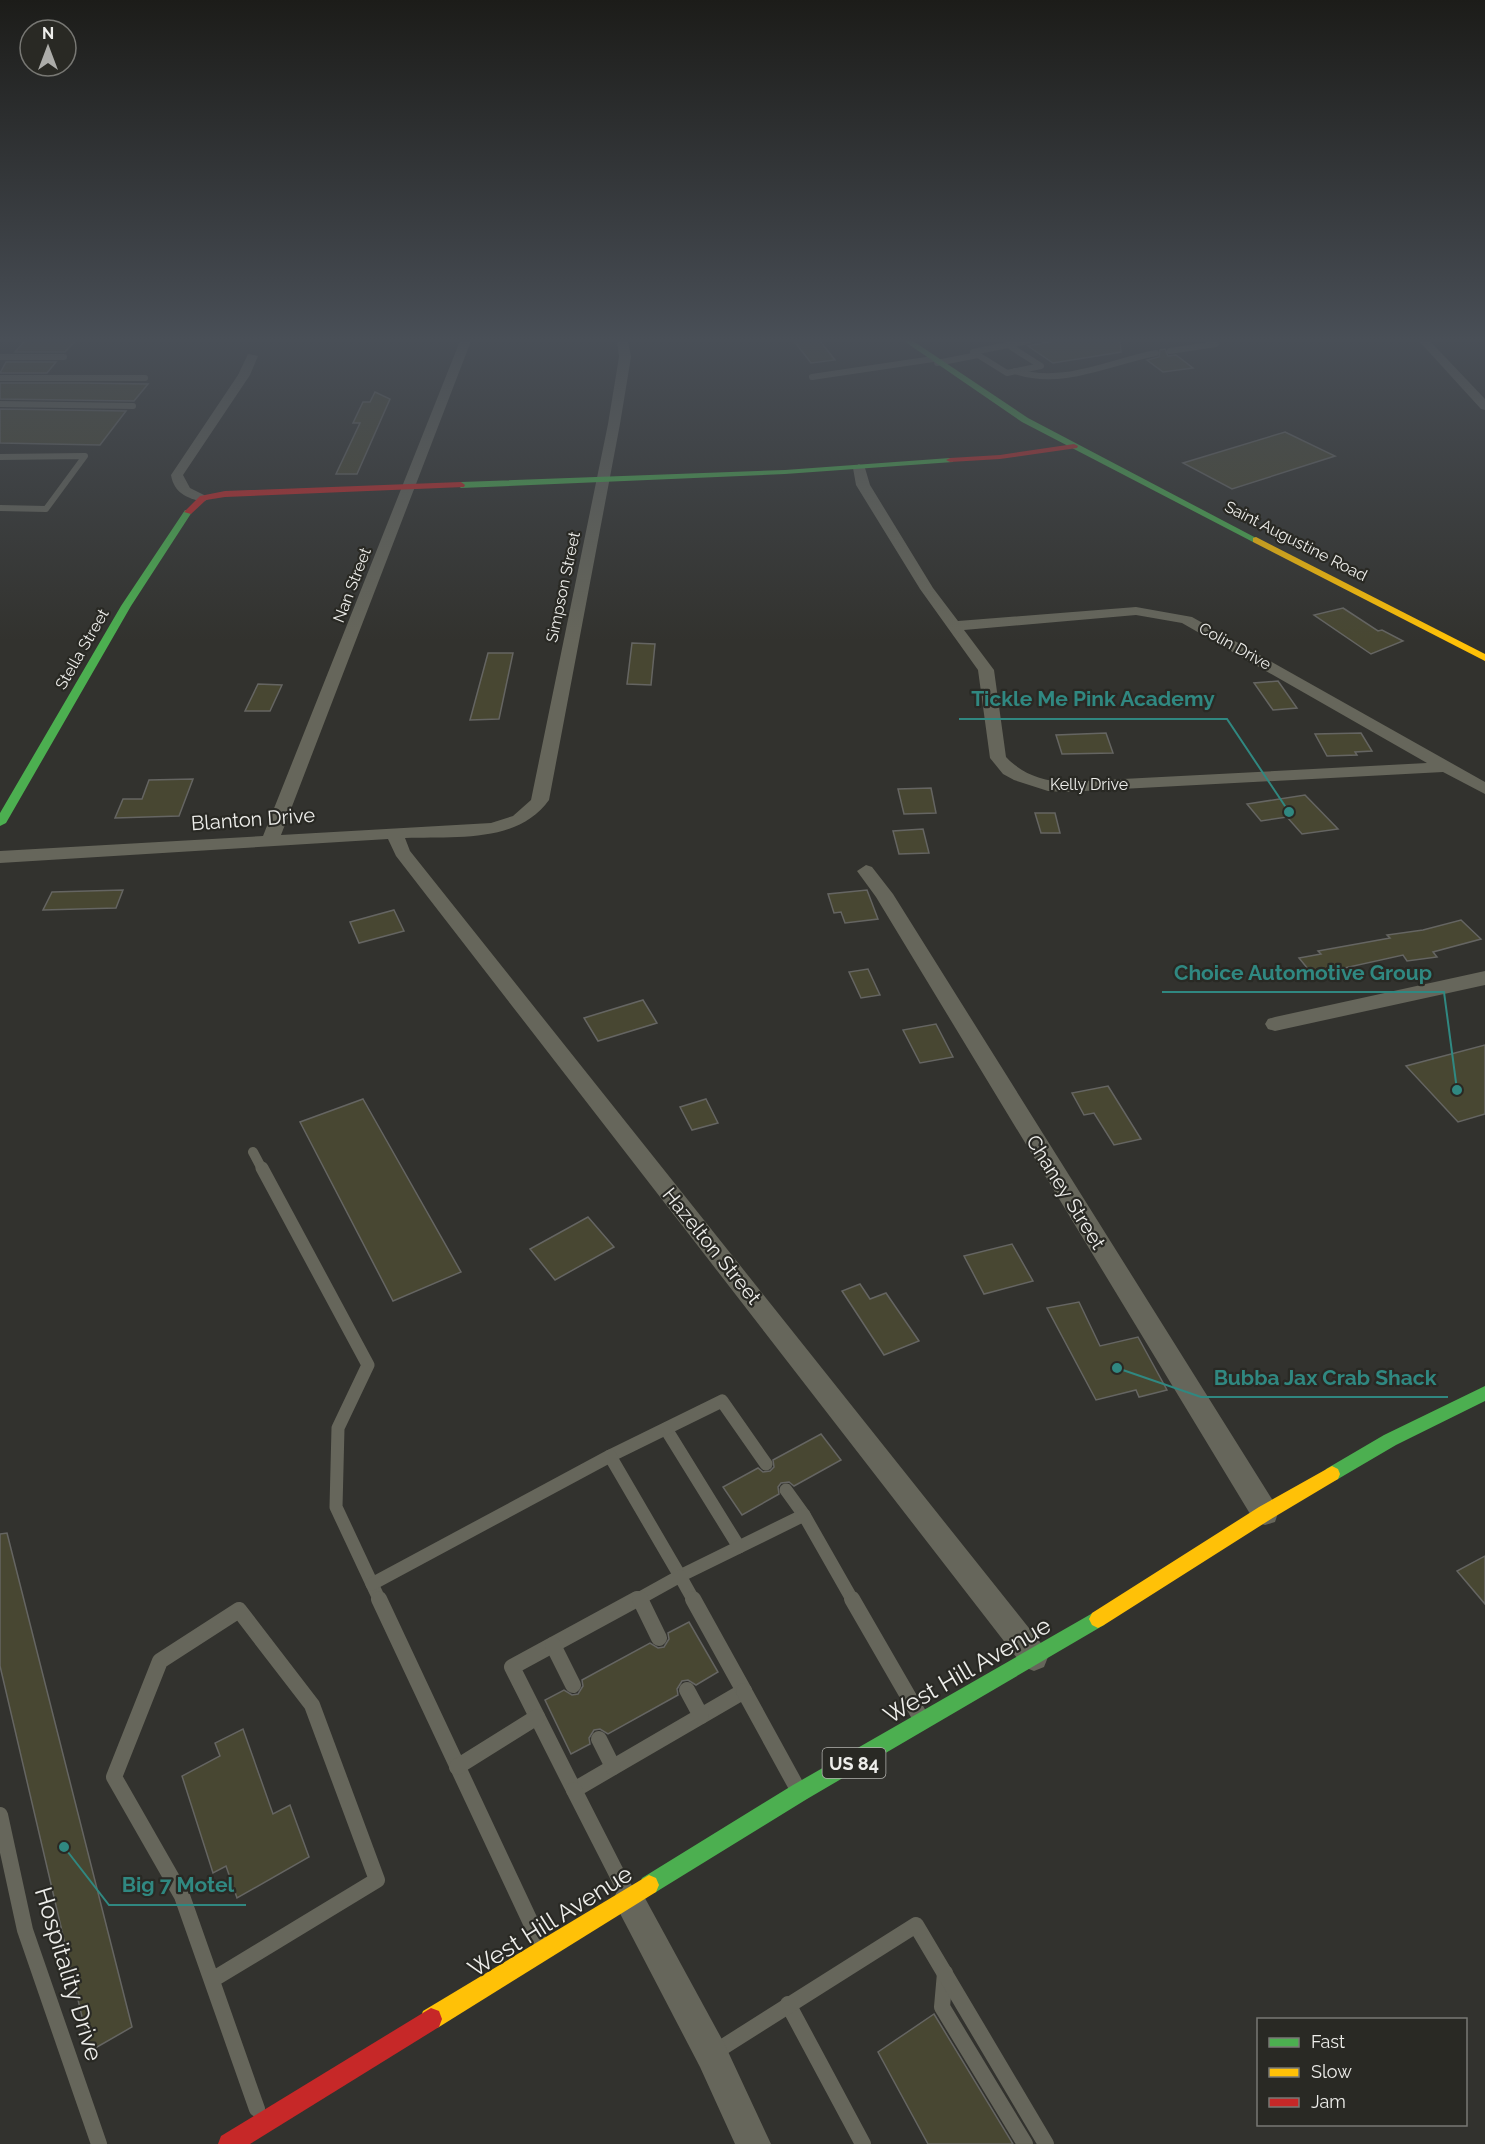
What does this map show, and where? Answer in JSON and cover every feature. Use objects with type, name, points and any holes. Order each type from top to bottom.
[{"type":"main road","name":"Saint Augustine Road","points":[[1065,441],[1485,658]]},
{"type":"main road","points":[[202,498],[225,494],[859,468],[1024,455],[1074,446]]},
{"type":"main road","name":"Stella Street","points":[[0,824],[126,606],[192,504],[202,498]]},
{"type":"main road","name":"West Hill Avenue","points":[[230,2144],[629,1900],[800,1792],[1034,1657],[1265,1513],[1390,1440],[1485,1393]]},
{"type":"street","points":[[200,441],[177,475],[178,483],[185,493],[202,498]]},
{"type":"street","name":"Nan Street","points":[[270,841],[426,441]]},
{"type":"street","name":"Simpson Street","points":[[509,824],[518,822],[532,812],[540,800],[610,441]]},
{"type":"street","name":"Kelly Drive","points":[[859,468],[863,485],[927,589],[986,670],[998,758],[1009,770],[1020,777],[1048,786],[1088,786],[1446,767]]},
{"type":"street","name":"Colin Drive","points":[[956,626],[1118,612],[1153,612],[1170,615],[1204,628],[1485,789]]},
{"type":"street","name":"Blanton Drive","points":[[0,857],[491,828],[509,824]]},
{"type":"street","name":"Hazelton Street","points":[[394,834],[402,852],[632,1147],[841,1406],[1034,1657]]},
{"type":"street","name":"Chaney Street","points":[[866,871],[884,894],[1265,1513]]},
{"type":"street","points":[[1275,1024],[1485,978]]},
{"type":"street","points":[[629,1900],[712,2055],[753,2144]]},
{"type":"lane","points":[[0,457],[85,456],[46,509],[0,508]]},
{"type":"lane","points":[[253,1152],[368,1365],[339,1428],[336,1507],[544,1952]]},
{"type":"lane","points":[[372,1584],[610,1456],[722,1401],[766,1464]]},
{"type":"lane","points":[[666,1429],[739,1547]]},
{"type":"lane","points":[[610,1456],[680,1576],[800,1792]]},
{"type":"lane","points":[[786,1490],[804,1515],[923,1721]]},
{"type":"lane","points":[[629,1900],[512,1667],[680,1576],[804,1515]]},
{"type":"lane","points":[[639,1598],[659,1638]]},
{"type":"lane","points":[[212,1980],[377,1880],[312,1705],[239,1610],[160,1661],[114,1778],[182,1896],[262,2124]]},
{"type":"lane","points":[[553,1645],[573,1685]]},
{"type":"lane","points":[[687,1690],[701,1716]]},
{"type":"lane","points":[[574,1790],[744,1691]]},
{"type":"lane","points":[[457,1767],[537,1717]]},
{"type":"lane","points":[[599,1739],[613,1767]]},
{"type":"lane","name":"Hospitality Drive","points":[[0,1815],[26,1930],[99,2144]]},
{"type":"lane","points":[[712,2055],[788,2004],[916,1925],[1046,2144]]},
{"type":"lane","points":[[945,1972],[942,2007],[1025,2144]]},
{"type":"lane","points":[[788,2004],[863,2144]]},
{"type":"building","points":[[0,441],[103,441],[100,445],[0,443]]},
{"type":"building","points":[[352,441],[371,441],[357,474],[336,474]]},
{"type":"building","points":[[1255,441],[1304,441],[1335,456],[1232,489],[1183,463]]},
{"type":"building","points":[[1343,608],[1378,631],[1382,630],[1403,641],[1371,654],[1314,615]]},
{"type":"building","points":[[632,643],[655,644],[651,685],[627,684]]},
{"type":"building","points":[[488,653],[513,653],[499,719],[470,720]]},
{"type":"building","points":[[1278,681],[1297,708],[1273,710],[1254,683]]},
{"type":"building","points":[[258,684],[282,685],[270,711],[245,711]]},
{"type":"building","points":[[1106,733],[1113,753],[1062,754],[1056,735]]},
{"type":"building","points":[[1361,733],[1372,751],[1355,752],[1357,755],[1327,756],[1315,734]]},
{"type":"building","points":[[193,779],[179,816],[115,818],[123,799],[142,799],[149,780]]},
{"type":"building","points":[[931,788],[936,813],[904,814],[898,789]]},
{"type":"building","points":[[1305,795],[1338,829],[1302,834],[1287,817],[1261,821],[1247,804]]},
{"type":"building","points":[[1035,813],[1055,813],[1060,833],[1041,833]]},
{"type":"building","points":[[923,829],[929,853],[899,854],[893,831]]},
{"type":"building","points":[[123,890],[116,908],[43,910],[52,892]]},
{"type":"building","points":[[867,890],[878,919],[845,923],[841,912],[834,913],[828,894]]},
{"type":"building","points":[[394,910],[404,931],[359,943],[350,922]]},
{"type":"building","points":[[1461,920],[1481,939],[1433,952],[1437,957],[1407,961],[1403,955],[1313,975],[1299,958],[1321,954],[1318,951],[1390,938],[1387,935],[1423,930]]},
{"type":"building","points":[[868,969],[880,995],[861,998],[849,972]]},
{"type":"building","points":[[643,1000],[657,1023],[598,1041],[584,1018]]},
{"type":"building","points":[[936,1024],[953,1057],[920,1063],[903,1030]]},
{"type":"building","points":[[1485,1045],[1485,1114],[1458,1122],[1406,1066]]},
{"type":"building","points":[[1108,1086],[1141,1139],[1114,1145],[1094,1113],[1084,1115],[1072,1093]]},
{"type":"building","points":[[363,1099],[461,1272],[393,1301],[300,1122]]},
{"type":"building","points":[[706,1099],[718,1123],[692,1130],[680,1107]]},
{"type":"building","points":[[588,1217],[614,1247],[555,1280],[530,1249]]},
{"type":"building","points":[[1012,1244],[1033,1281],[984,1294],[964,1256]]},
{"type":"building","points":[[860,1284],[870,1299],[886,1293],[919,1341],[884,1355],[842,1291]]},
{"type":"building","points":[[1079,1302],[1100,1346],[1138,1337],[1167,1390],[1139,1397],[1136,1390],[1096,1400],[1047,1308]]},
{"type":"building","points":[[821,1434],[841,1460],[794,1486],[789,1482],[781,1483],[778,1487],[779,1494],[742,1515],[723,1487],[758,1468],[763,1472],[770,1471],[774,1467],[773,1460]]},
{"type":"building","points":[[7,1533],[132,2027],[90,2051],[0,1666],[0,1534]]},
{"type":"building","points":[[1485,1556],[1485,1604],[1457,1571]]},
{"type":"building","points":[[689,1622],[718,1672],[696,1685],[688,1680],[682,1681],[677,1689],[678,1695],[608,1734],[600,1729],[594,1730],[589,1738],[590,1744],[571,1754],[545,1700],[564,1690],[572,1695],[578,1694],[583,1686],[582,1680],[650,1643],[658,1648],[664,1647],[669,1639],[668,1633]]},
{"type":"building","points":[[243,1729],[273,1814],[290,1805],[309,1857],[237,1898],[226,1866],[213,1873],[182,1776],[220,1756],[215,1743]]},
{"type":"building","points":[[934,2014],[1013,2144],[928,2144],[878,2052]]},
{"type":"traffic: fast","points":[[1066,441],[1256,540]]},
{"type":"traffic: fast","points":[[461,485],[785,472],[950,460]]},
{"type":"traffic: fast","points":[[0,823],[126,606],[188,512]]},
{"type":"traffic: fast","points":[[1332,1474],[1390,1440],[1485,1393]]},
{"type":"traffic: fast","points":[[649,1885],[800,1792],[1098,1619]]},
{"type":"traffic: slow","points":[[1256,540],[1485,658]]},
{"type":"traffic: slow","points":[[1098,1619],[1265,1513],[1332,1474]]},
{"type":"traffic: slow","points":[[431,2019],[649,1885]]},
{"type":"traffic: jam","points":[[950,460],[1000,457],[1074,446]]},
{"type":"traffic: jam","points":[[188,512],[203,498],[225,494],[461,485]]},
{"type":"traffic: jam","points":[[229,2144],[431,2019]]},
{"type":"place","name":"Tickle Me Pink Academy","points":[[1289,812]]},
{"type":"place","name":"Choice Automotive Group","points":[[1457,1090]]},
{"type":"place","name":"Bubba Jax Crab Shack","points":[[1117,1368]]},
{"type":"place","name":"Big 7 Motel","points":[[64,1847]]}]
